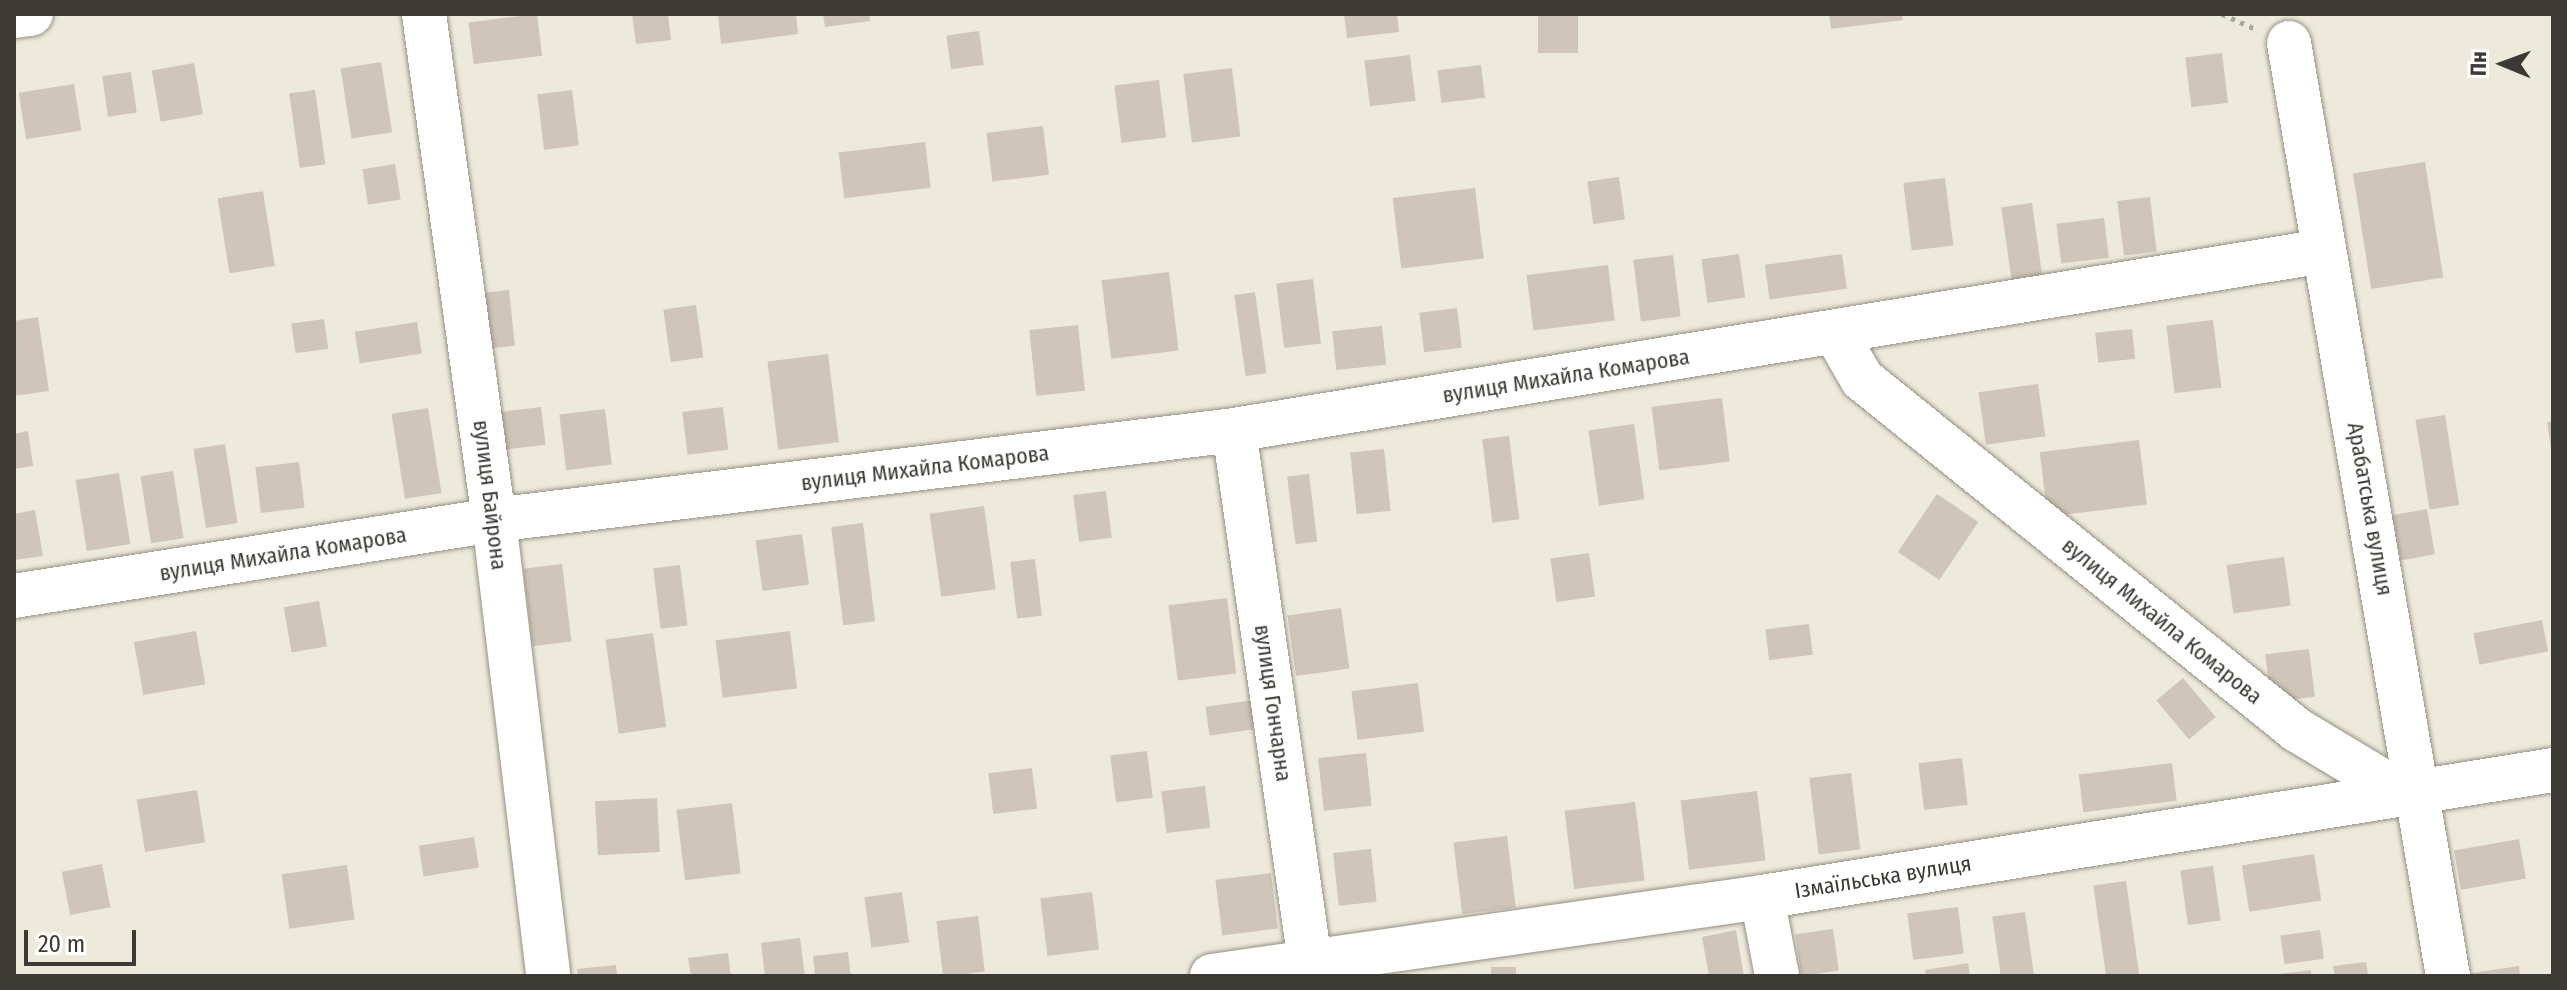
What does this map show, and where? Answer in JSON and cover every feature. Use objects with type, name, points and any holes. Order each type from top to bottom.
[{"type":"street","points":[[14,16],[31,14]]},
{"type":"street","name":"вулиця Байрона","points":[[424,14],[494,520],[548,976]]},
{"type":"street","name":"Арабатська вулиця","points":[[2289,43],[2411,792],[2448,976]]},
{"type":"street","name":"вулиця Михайла Комарова","points":[[14,596],[494,520],[1234,430],[2324,251]]},
{"type":"street","name":"вулиця Михайла Комарова","points":[[1835,332],[1862,379],[2297,730],[2411,792]]},
{"type":"street","name":"вулиця Гончарна","points":[[1234,430],[1311,970]]},
{"type":"street","name":"Ізмаїльська вулиця","points":[[1212,976],[1311,970],[2553,770]]},
{"type":"street","points":[[1762,897],[1777,976]]},
{"type":"building","points":[[537,14],[542,56],[474,64],[469,22]]},
{"type":"building","points":[[632,14],[668,14],[671,40],[636,44]]},
{"type":"building","points":[[718,14],[796,14],[798,34],[721,44]]},
{"type":"building","points":[[823,14],[869,14],[870,21],[825,27]]},
{"type":"building","points":[[1344,14],[1397,14],[1399,32],[1347,38]]},
{"type":"building","points":[[1538,14],[1578,14],[1578,53],[1538,53]]},
{"type":"building","points":[[1829,14],[1902,14],[1903,20],[1831,29]]},
{"type":"building","points":[[979,31],[984,65],[951,69],[946,36]]},
{"type":"building","points":[[2222,53],[2228,103],[2191,107],[2185,58]]},
{"type":"building","points":[[1410,55],[1416,101],[1370,106],[1364,61]]},
{"type":"building","points":[[381,62],[392,132],[352,139],[341,68]]},
{"type":"building","points":[[194,63],[203,114],[161,122],[152,70]]},
{"type":"building","points":[[1481,65],[1485,98],[1441,103],[1437,70]]},
{"type":"building","points":[[1232,68],[1240,136],[1192,142],[1183,74]]},
{"type":"building","points":[[131,72],[137,113],[108,117],[102,76]]},
{"type":"building","points":[[1159,80],[1166,138],[1121,143],[1114,85]]},
{"type":"building","points":[[74,84],[81,130],[26,139],[19,93]]},
{"type":"building","points":[[315,90],[325,164],[300,168],[289,94]]},
{"type":"building","points":[[572,90],[579,146],[544,150],[537,94]]},
{"type":"building","points":[[1043,126],[1049,175],[992,182],[986,133]]},
{"type":"building","points":[[925,142],[931,188],[844,198],[839,153]]},
{"type":"building","points":[[2425,162],[2443,278],[2371,289],[2353,173]]},
{"type":"building","points":[[395,164],[401,200],[368,205],[362,169]]},
{"type":"building","points":[[1619,177],[1625,220],[1593,224],[1587,181]]},
{"type":"building","points":[[1945,178],[1953,245],[1912,251],[1903,183]]},
{"type":"building","points":[[1475,188],[1484,258],[1401,269],[1393,198]]},
{"type":"building","points":[[263,191],[275,266],[229,273],[218,198]]},
{"type":"building","points":[[2150,197],[2157,252],[2124,256],[2117,201]]},
{"type":"building","points":[[2032,203],[2042,276],[2012,281],[2001,207]]},
{"type":"building","points":[[2104,218],[2109,258],[2061,264],[2056,224]]},
{"type":"building","points":[[1739,254],[1745,298],[1707,303],[1701,259]]},
{"type":"building","points":[[1842,254],[1847,289],[1770,300],[1765,265]]},
{"type":"building","points":[[1673,255],[1681,317],[1641,321],[1633,260]]},
{"type":"building","points":[[1608,265],[1615,321],[1533,331],[1527,275]]},
{"type":"building","points":[[1169,272],[1179,350],[1111,359],[1102,280]]},
{"type":"building","points":[[1313,279],[1321,344],[1284,348],[1276,284]]},
{"type":"building","points":[[509,290],[515,346],[489,348],[483,293]]},
{"type":"building","points":[[1255,292],[1266,373],[1246,376],[1234,295]]},
{"type":"building","points":[[696,305],[703,357],[671,362],[663,310]]},
{"type":"building","points":[[1457,308],[1462,348],[1424,352],[1419,313]]},
{"type":"building","points":[[38,317],[49,391],[14,396],[14,321]]},
{"type":"building","points":[[324,319],[328,349],[295,353],[291,324]]},
{"type":"building","points":[[2213,320],[2221,387],[2175,393],[2166,326]]},
{"type":"building","points":[[417,322],[422,354],[360,363],[355,332]]},
{"type":"building","points":[[1078,325],[1085,391],[1036,396],[1029,330]]},
{"type":"building","points":[[1382,326],[1386,365],[1336,370],[1332,331]]},
{"type":"building","points":[[2132,329],[2135,359],[2098,363],[2095,333]]},
{"type":"building","points":[[828,354],[839,442],[778,450],[767,361]]},
{"type":"building","points":[[2038,384],[2045,436],[1986,445],[1979,392]]},
{"type":"building","points":[[1722,398],[1730,462],[1659,470],[1652,407]]},
{"type":"building","points":[[541,407],[546,445],[496,451],[491,413]]},
{"type":"building","points":[[723,407],[728,450],[688,455],[682,412]]},
{"type":"building","points":[[428,408],[441,493],[405,499],[391,414]]},
{"type":"building","points":[[605,409],[612,465],[566,470],[559,415]]},
{"type":"building","points":[[2445,415],[2459,505],[2430,510],[2415,420]]},
{"type":"building","points":[[2553,421],[2553,449],[2551,449],[2547,422]]},
{"type":"building","points":[[1634,424],[1645,499],[1599,506],[1588,430]]},
{"type":"building","points":[[28,431],[33,466],[14,469],[14,434]]},
{"type":"building","points":[[1509,436],[1519,519],[1492,523],[1482,439]]},
{"type":"building","points":[[2139,440],[2147,505],[2048,517],[2040,452]]},
{"type":"building","points":[[225,444],[238,523],[206,528],[193,449]]},
{"type":"building","points":[[1384,449],[1390,511],[1357,514],[1350,453]]},
{"type":"building","points":[[299,462],[305,508],[261,513],[255,467]]},
{"type":"building","points":[[173,471],[184,538],[151,543],[140,476]]},
{"type":"building","points":[[119,473],[130,544],[87,551],[76,480]]},
{"type":"building","points":[[1309,474],[1317,541],[1295,544],[1287,477]]},
{"type":"building","points":[[1106,491],[1112,538],[1079,542],[1073,495]]},
{"type":"building","points":[[1937,494],[1978,522],[1939,580],[1898,552]]},
{"type":"building","points":[[984,506],[996,589],[941,597],[930,514]]},
{"type":"building","points":[[2427,509],[2435,554],[2401,560],[2393,515]]},
{"type":"building","points":[[35,510],[43,556],[14,560],[14,514]]},
{"type":"building","points":[[863,523],[875,621],[843,625],[831,527]]},
{"type":"building","points":[[802,534],[809,585],[763,591],[755,541]]},
{"type":"building","points":[[1589,553],[1595,597],[1557,602],[1550,558]]},
{"type":"building","points":[[2284,557],[2291,606],[2233,614],[2227,565]]},
{"type":"building","points":[[1035,559],[1042,616],[1017,619],[1010,562]]},
{"type":"building","points":[[562,564],[572,641],[533,646],[523,569]]},
{"type":"building","points":[[680,565],[687,626],[661,629],[653,568]]},
{"type":"building","points":[[1227,598],[1236,673],[1178,681],[1168,605]]},
{"type":"building","points":[[319,601],[327,646],[292,653],[284,607]]},
{"type":"building","points":[[1341,608],[1349,668],[1296,676],[1288,616]]},
{"type":"building","points":[[2542,620],[2548,651],[2479,665],[2473,633]]},
{"type":"building","points":[[1809,624],[1813,655],[1769,660],[1765,629]]},
{"type":"building","points":[[196,631],[205,684],[143,695],[134,642]]},
{"type":"building","points":[[790,631],[797,689],[723,698],[716,640]]},
{"type":"building","points":[[653,633],[666,727],[619,734],[605,640]]},
{"type":"building","points":[[2309,649],[2315,697],[2271,702],[2265,654]]},
{"type":"building","points":[[2183,678],[2216,717],[2189,740],[2156,700]]},
{"type":"building","points":[[1418,683],[1424,732],[1357,740],[1351,691]]},
{"type":"building","points":[[1254,700],[1258,729],[1210,736],[1205,707]]},
{"type":"building","points":[[1147,751],[1153,798],[1116,802],[1110,756]]},
{"type":"building","points":[[1366,753],[1372,806],[1324,811],[1318,758]]},
{"type":"building","points":[[1962,758],[1968,805],[1924,810],[1918,763]]},
{"type":"building","points":[[2172,763],[2177,801],[2083,812],[2079,774]]},
{"type":"building","points":[[1032,768],[1037,809],[993,814],[988,773]]},
{"type":"building","points":[[1851,773],[1860,849],[1819,855],[1809,778]]},
{"type":"building","points":[[1205,786],[1210,828],[1166,833],[1161,791]]},
{"type":"building","points":[[197,790],[205,842],[145,852],[137,800]]},
{"type":"building","points":[[1757,791],[1766,860],[1689,870],[1681,800]]},
{"type":"building","points":[[657,798],[660,852],[598,855],[595,801]]},
{"type":"building","points":[[1635,802],[1645,880],[1574,889],[1565,811]]},
{"type":"building","points":[[732,803],[741,873],[685,880],[676,810]]},
{"type":"building","points":[[1507,836],[1516,907],[1462,914],[1453,843]]},
{"type":"building","points":[[474,837],[479,868],[424,876],[419,846]]},
{"type":"building","points":[[2519,839],[2526,878],[2461,890],[2454,850]]},
{"type":"building","points":[[1371,849],[1377,902],[1339,906],[1333,853]]},
{"type":"building","points":[[2314,854],[2321,900],[2249,912],[2242,865]]},
{"type":"building","points":[[102,864],[110,907],[70,915],[62,872]]},
{"type":"building","points":[[347,865],[355,919],[289,929],[282,874]]},
{"type":"building","points":[[2213,866],[2221,920],[2188,925],[2180,871]]},
{"type":"building","points":[[1271,873],[1278,929],[1222,935],[1215,880]]},
{"type":"building","points":[[2126,881],[2139,976],[2106,976],[2093,886]]},
{"type":"building","points":[[902,892],[909,943],[871,948],[864,897]]},
{"type":"building","points":[[1092,892],[1099,950],[1047,956],[1040,898]]},
{"type":"building","points":[[1958,907],[1964,954],[1913,960],[1907,913]]},
{"type":"building","points":[[2025,912],[2034,976],[2001,976],[1992,917]]},
{"type":"building","points":[[978,916],[985,972],[943,976],[936,921]]},
{"type":"building","points":[[1833,929],[1839,971],[1801,976],[1795,934]]},
{"type":"building","points":[[1736,930],[1744,976],[1709,976],[1702,937]]},
{"type":"building","points":[[2320,930],[2324,959],[2284,964],[2280,936]]},
{"type":"building","points":[[800,938],[805,976],[765,976],[761,943]]},
{"type":"building","points":[[848,952],[851,976],[815,976],[813,956]]},
{"type":"building","points":[[728,953],[731,976],[691,976],[688,958]]},
{"type":"building","points":[[2366,962],[2368,976],[2335,976],[2333,966]]},
{"type":"building","points":[[1968,963],[1970,976],[1926,976],[1925,970]]},
{"type":"building","points":[[616,965],[617,976],[578,976],[577,969]]},
{"type":"building","points":[[2519,966],[2520,976],[2473,976],[2472,973]]},
{"type":"building","points":[[1491,967],[1516,967],[1516,976],[1491,976]]},
{"type":"building","points":[[2311,970],[2312,976],[2279,976],[2279,974]]}]
